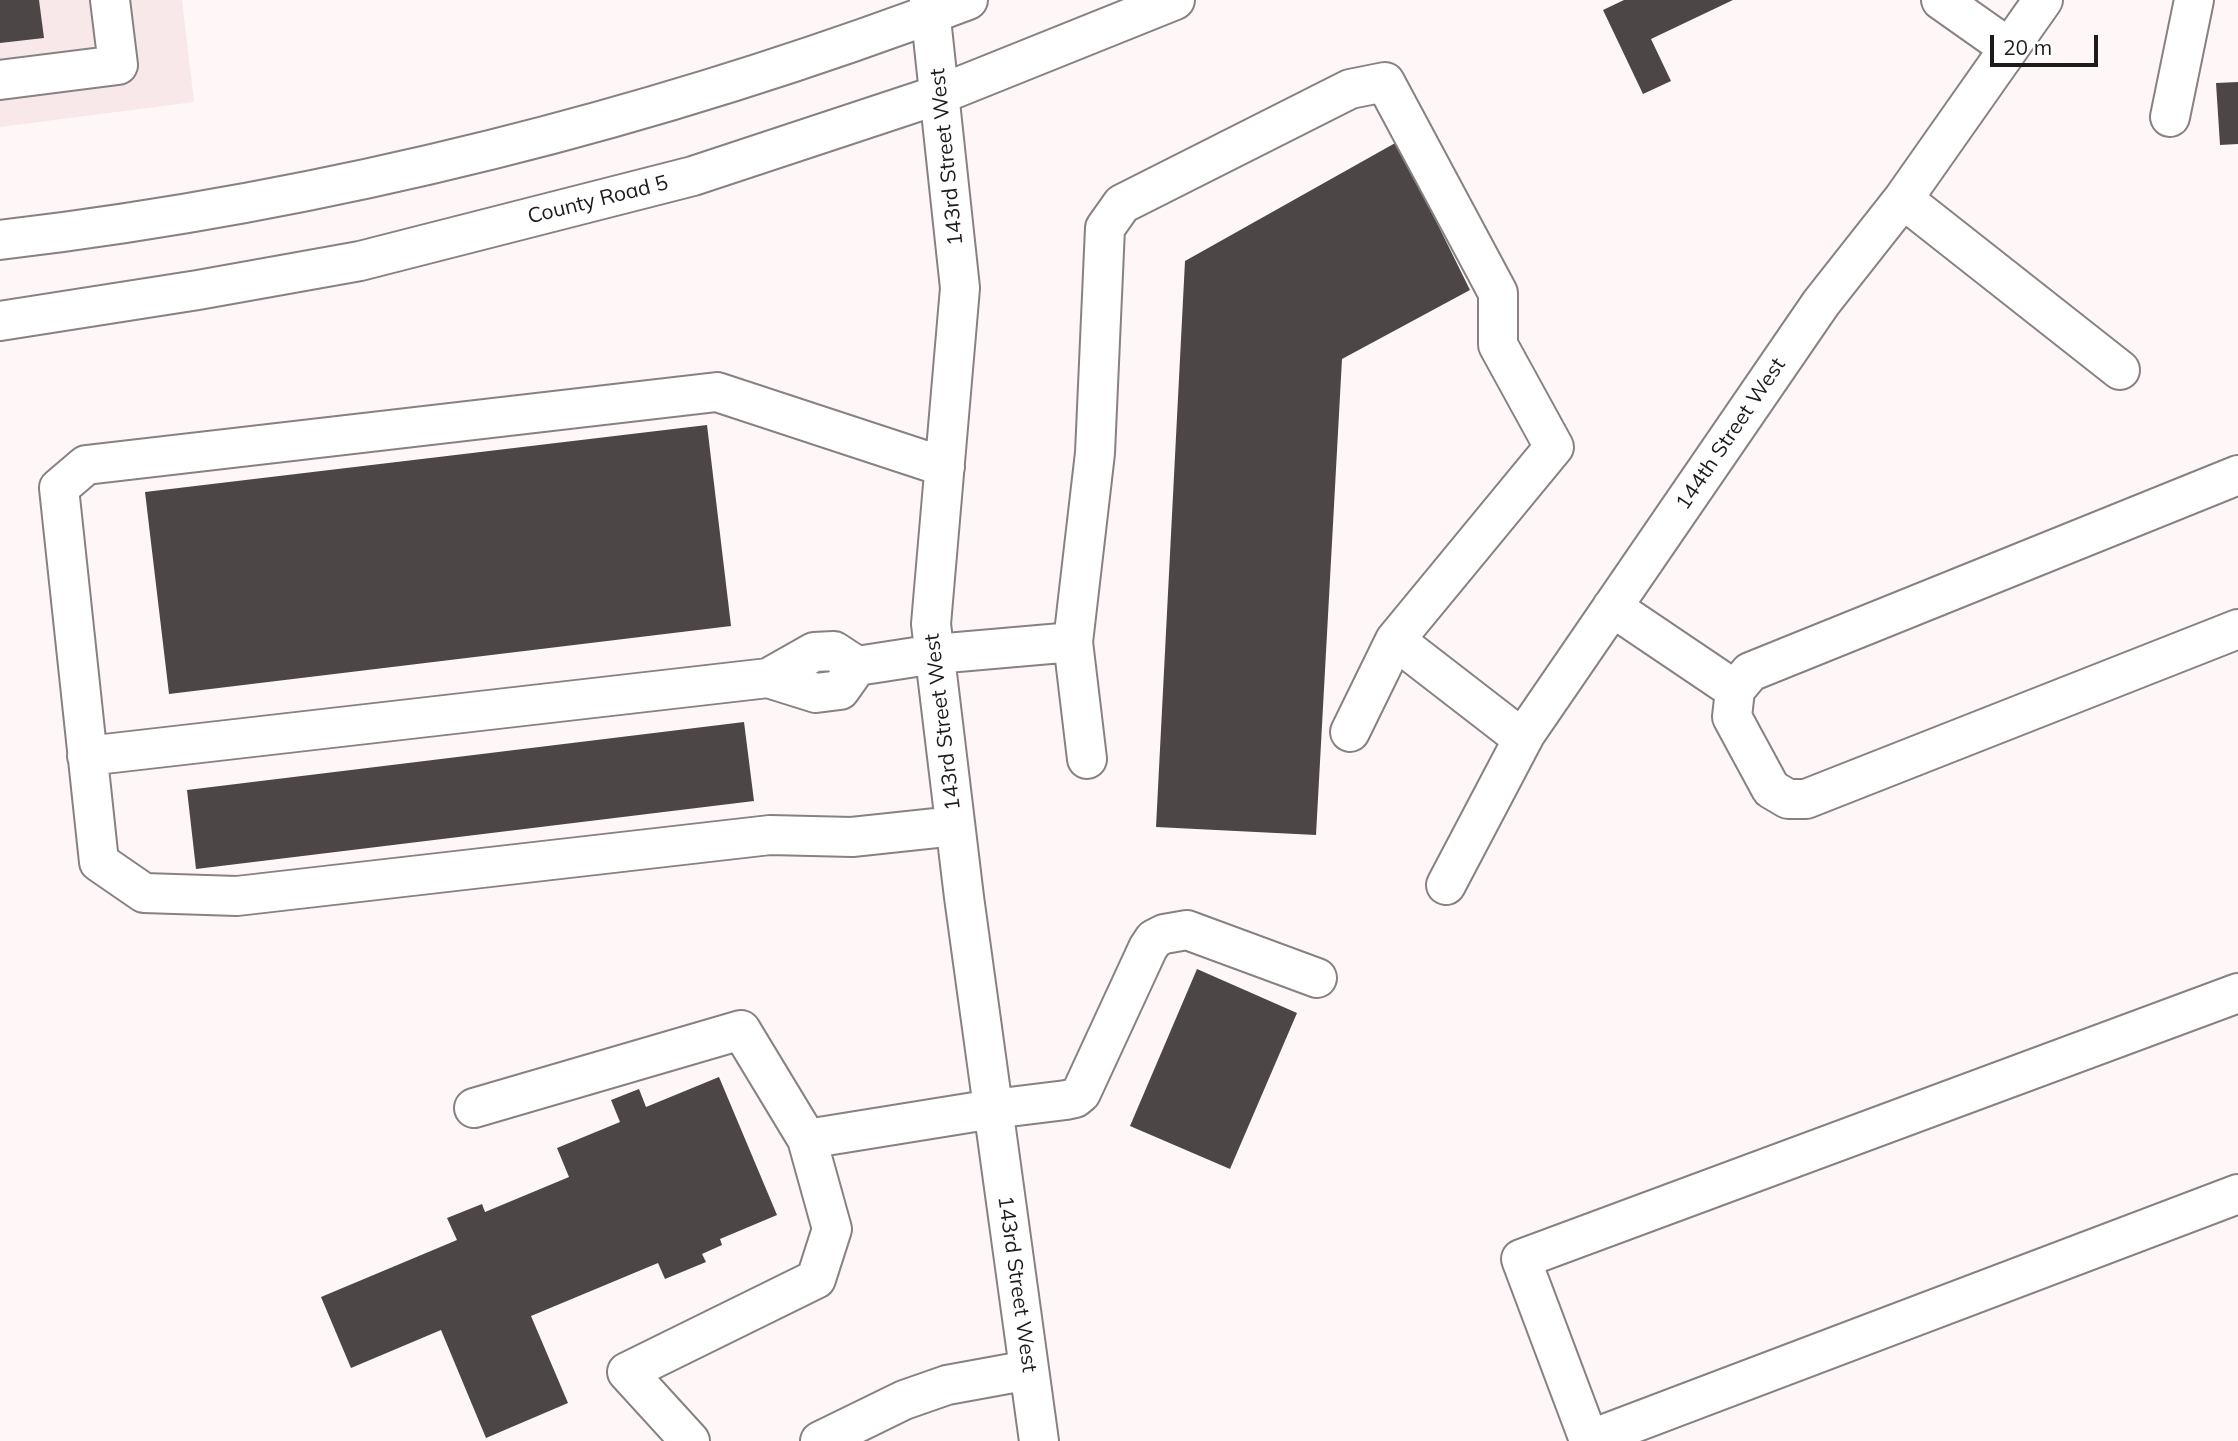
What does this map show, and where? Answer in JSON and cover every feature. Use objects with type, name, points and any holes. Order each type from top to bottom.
[{"type":"street","points":[[0,80],[118,65],[110,0]]},
{"type":"street","points":[[0,240],[187,213],[342,183],[502,147],[673,101],[930,7],[968,0]]},
{"type":"street","name":"County Road 5","points":[[0,321],[360,261],[693,176],[941,94],[1175,0]]},
{"type":"street","points":[[1941,0],[2009,48]]},
{"type":"street","name":"144th Street West","points":[[1446,885],[1523,740],[1612,607],[1821,303],[1903,199],[2043,0]]},
{"type":"street","points":[[2170,117],[2194,0]]},
{"type":"street","name":"143rd Street West","points":[[930,7],[960,288],[931,624],[1038,1441]]},
{"type":"street","points":[[1087,759],[1073,642],[1095,453],[1105,228],[1122,204],[1350,89],[1385,82],[1498,293],[1499,345],[1554,447],[1395,640],[1350,732]]},
{"type":"street","points":[[1903,199],[2120,370]]},
{"type":"street","points":[[945,467],[717,392],[86,465],[60,488],[99,862],[144,893],[237,896],[770,835],[852,838],[956,826]]},
{"type":"street","points":[[2238,475],[1750,672],[1735,690],[1732,717],[1771,789],[1788,799],[1805,799],[2238,629]]},
{"type":"street","points":[[1612,607],[1735,690]]},
{"type":"street","points":[[1395,640],[1523,740]]},
{"type":"street","points":[[88,756],[768,678],[814,652],[834,651],[857,666],[935,654],[1073,642]]},
{"type":"street","points":[[807,1139],[1075,1098],[1081,1093],[1148,948],[1154,939],[1164,934],[1187,930],[1317,978]]},
{"type":"street","points":[[2238,993],[1521,1259],[1589,1440],[2238,1194]]},
{"type":"street","points":[[474,1108],[741,1030],[807,1139],[832,1229],[816,1279],[626,1372],[690,1441]]},
{"type":"street","points":[[820,1441],[904,1400],[947,1385],[1029,1370]]},
{"type":"shaded area","points":[[0,0],[182,0],[194,102],[0,127]]},
{"type":"building","points":[[0,0],[39,0],[44,38],[0,43]]},
{"type":"building","points":[[1624,0],[1733,0],[1651,39],[1671,81],[1643,94],[1603,10]]},
{"type":"building","points":[[2238,82],[2238,144],[2220,145],[2216,83]]},
{"type":"building","points":[[1397,142],[1470,290],[1342,359],[1316,835],[1156,827],[1185,261]]},
{"type":"building","points":[[707,425],[731,626],[169,694],[145,492]]},
{"type":"building","points":[[744,722],[754,801],[196,869],[187,790]]},
{"type":"building","points":[[1197,969],[1297,1013],[1230,1169],[1130,1126]]},
{"type":"building","points":[[719,1077],[777,1215],[720,1239],[722,1245],[702,1254],[706,1262],[665,1279],[658,1263],[531,1316],[568,1403],[486,1438],[441,1330],[351,1368],[321,1297],[457,1240],[447,1218],[482,1204],[485,1212],[569,1177],[557,1148],[620,1122],[611,1100],[639,1089],[646,1107]]}]
